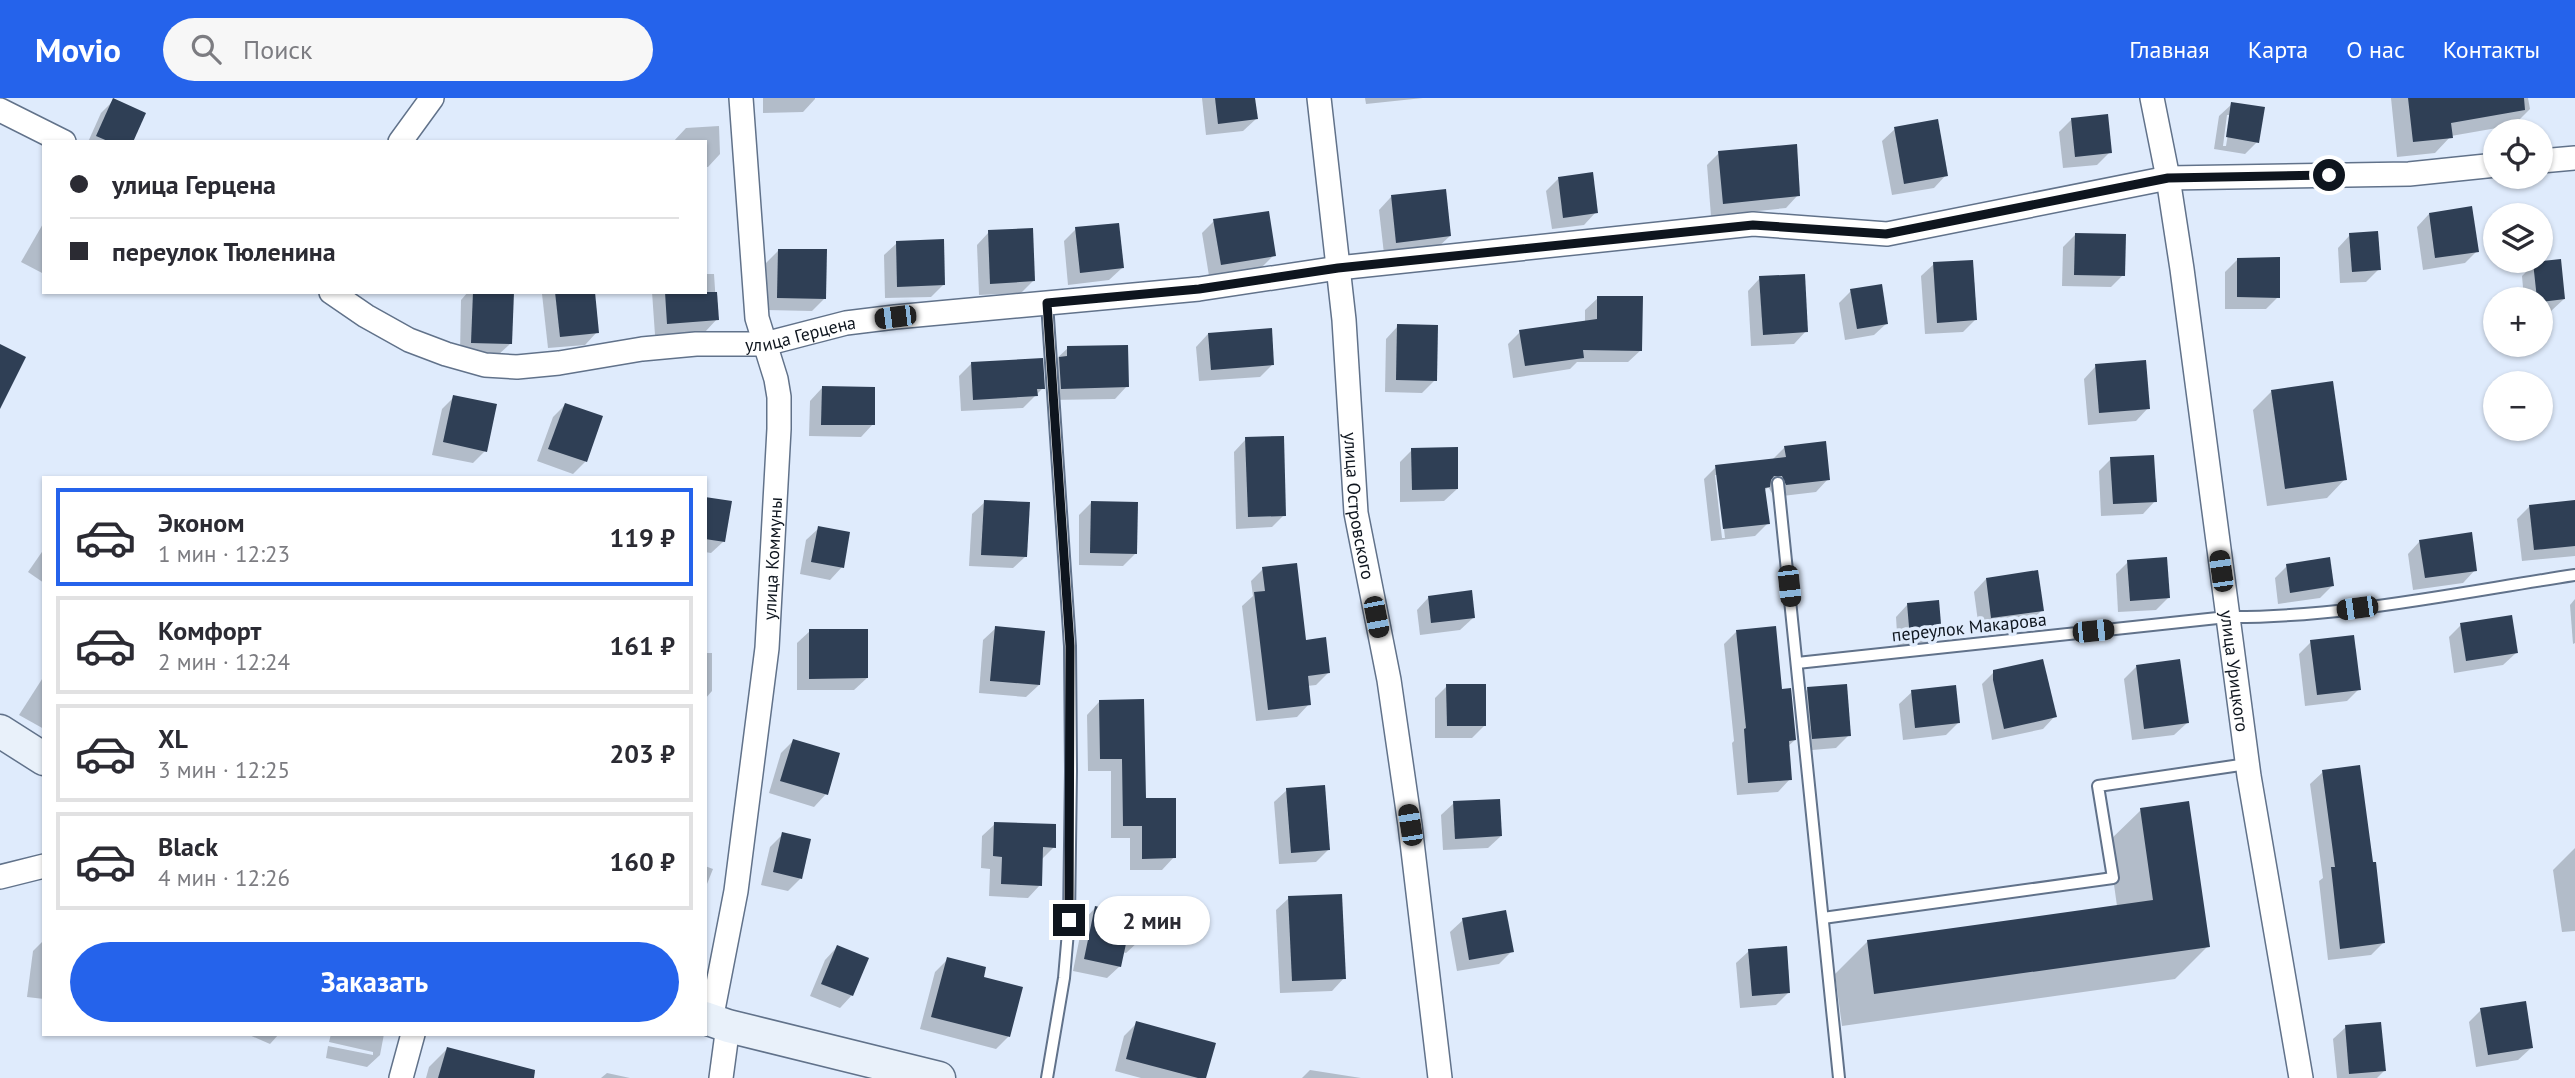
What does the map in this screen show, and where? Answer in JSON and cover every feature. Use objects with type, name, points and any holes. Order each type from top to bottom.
[{"type":"main road","points":[[0,731],[42,758]]},
{"type":"main road","points":[[715,1021],[939,1078]]},
{"type":"street","points":[[401,140],[432,98]]},
{"type":"street","name":"улица Коммуны","points":[[721,1078],[715,1021],[736,891],[767,648],[779,397],[757,318],[741,98]]},
{"type":"street","name":"улица Островского","points":[[1319,98],[1344,320],[1356,513],[1391,693],[1410,825],[1440,1078]]},
{"type":"street","name":"улица Урицкого","points":[[2152,98],[2168,178],[2247,764],[2301,1078]]},
{"type":"street","points":[[0,110],[60,140]]},
{"type":"street","points":[[2553,160],[2575,158]]},
{"type":"street","name":"улица Герцена","points":[[334,294],[409,340],[485,365],[517,367],[642,349],[696,344],[765,344],[846,323],[1199,289],[1338,268],[1753,225],[1886,234],[2168,178],[2409,174],[2483,166]]},
{"type":"street","points":[[0,877],[42,866]]},
{"type":"street","points":[[401,1078],[412,1036]]},
{"type":"lane","points":[[1047,303],[1070,646],[1071,744],[1069,920],[1064,978],[1047,1078]]},
{"type":"lane","points":[[1778,482],[1839,1078]]},
{"type":"lane","name":"переулок Макарова","points":[[1797,663],[2227,617],[2278,617],[2329,612],[2575,576]]},
{"type":"lane","points":[[1823,918],[2113,878],[2098,786],[2247,764]]},
{"type":"building","points":[[113,98],[146,113],[134,140],[105,140],[96,136]]},
{"type":"building","points":[[1215,98],[1255,98],[1258,119],[1218,124]]},
{"type":"building","points":[[2408,98],[2524,98],[2525,110],[2451,123],[2453,138],[2413,142]]},
{"type":"building","points":[[2231,102],[2265,107],[2259,143],[2226,137]]},
{"type":"building","points":[[2108,114],[2112,153],[2075,157],[2071,118]]},
{"type":"building","points":[[1938,119],[1948,176],[1904,184],[1894,127]]},
{"type":"building","points":[[1797,144],[1800,196],[1723,204],[1718,151]]},
{"type":"building","points":[[1593,172],[1598,213],[1563,218],[1558,177]]},
{"type":"building","points":[[1446,189],[1451,236],[1396,243],[1391,195]]},
{"type":"building","points":[[2472,206],[2479,252],[2435,258],[2429,213]]},
{"type":"building","points":[[1269,211],[1276,256],[1221,265],[1213,219]]},
{"type":"building","points":[[1119,223],[1124,268],[1080,273],[1075,227]]},
{"type":"building","points":[[1033,228],[1035,281],[990,284],[988,230]]},
{"type":"building","points":[[2378,231],[2381,270],[2352,272],[2349,233]]},
{"type":"building","points":[[2075,233],[2126,234],[2125,276],[2074,275]]},
{"type":"building","points":[[944,239],[945,285],[897,287],[896,241]]},
{"type":"building","points":[[778,249],[827,249],[826,299],[777,298]]},
{"type":"building","points":[[2280,257],[2280,298],[2237,297],[2237,258]]},
{"type":"building","points":[[2561,259],[2565,299],[2553,300],[2553,287],[2536,287],[2534,273],[2553,273],[2553,260]]},
{"type":"building","points":[[1973,260],[1977,320],[1937,323],[1933,262]]},
{"type":"building","points":[[1805,274],[1808,332],[1763,335],[1759,276]]},
{"type":"building","points":[[1882,284],[1888,324],[1857,329],[1850,289]]},
{"type":"building","points":[[717,292],[719,320],[667,324],[665,294]]},
{"type":"building","points":[[473,294],[514,294],[512,344],[471,343]]},
{"type":"building","points":[[555,294],[595,294],[599,333],[560,337]]},
{"type":"building","points":[[1597,296],[1643,296],[1642,351],[1583,350],[1584,358],[1525,366],[1519,330],[1597,319]]},
{"type":"building","points":[[1397,324],[1438,325],[1437,381],[1396,380]]},
{"type":"building","points":[[1272,328],[1274,365],[1211,370],[1208,333]]},
{"type":"building","points":[[0,344],[26,357],[0,409]]},
{"type":"building","points":[[1128,345],[1129,387],[1061,389],[1059,357],[1067,356],[1067,346]]},
{"type":"building","points":[[1043,358],[1045,389],[1037,389],[1038,396],[973,400],[971,362]]},
{"type":"building","points":[[2146,360],[2150,409],[2099,413],[2095,364]]},
{"type":"building","points":[[2333,381],[2347,480],[2285,489],[2271,390]]},
{"type":"building","points":[[822,386],[875,387],[875,425],[821,425]]},
{"type":"building","points":[[453,395],[497,404],[487,452],[443,442]]},
{"type":"building","points":[[565,403],[603,416],[587,462],[548,449]]},
{"type":"building","points":[[1284,436],[1286,516],[1248,517],[1245,437]]},
{"type":"building","points":[[1826,441],[1830,480],[1786,485],[1782,476],[1774,476],[1770,487],[1765,488],[1770,524],[1723,529],[1715,465],[1786,457],[1784,446]]},
{"type":"building","points":[[1458,447],[1458,489],[1412,490],[1411,448]]},
{"type":"building","points":[[2154,455],[2157,502],[2113,504],[2110,457]]},
{"type":"building","points":[[707,497],[732,501],[725,542],[707,539]]},
{"type":"building","points":[[984,500],[1030,502],[1027,557],[981,555]]},
{"type":"building","points":[[2575,500],[2575,546],[2534,550],[2529,505]]},
{"type":"building","points":[[1091,501],[1138,502],[1137,554],[1090,553]]},
{"type":"building","points":[[818,526],[850,532],[844,568],[811,562]]},
{"type":"building","points":[[2472,532],[2477,571],[2425,578],[2419,540]]},
{"type":"building","points":[[2167,557],[2170,598],[2130,601],[2127,560]]},
{"type":"building","points":[[2330,557],[2334,586],[2290,593],[2286,564]]},
{"type":"building","points":[[1297,563],[1306,640],[1326,637],[1330,673],[1308,676],[1311,705],[1268,710],[1254,592],[1265,591],[1262,567]]},
{"type":"building","points":[[2038,570],[2044,611],[1991,618],[1986,578]]},
{"type":"building","points":[[1472,590],[1475,618],[1431,623],[1428,596]]},
{"type":"building","points":[[1939,600],[1942,636],[1910,639],[1907,603]]},
{"type":"building","points":[[2512,615],[2518,653],[2466,661],[2460,623]]},
{"type":"building","points":[[995,626],[1045,631],[1040,685],[990,681]]},
{"type":"building","points":[[1776,626],[1782,689],[1791,688],[1796,740],[1789,741],[1792,780],[1748,783],[1746,728],[1736,630]]},
{"type":"building","points":[[809,629],[868,629],[868,678],[809,679]]},
{"type":"building","points":[[2354,635],[2361,690],[2317,695],[2310,640]]},
{"type":"building","points":[[2043,659],[2057,717],[2004,729],[1993,670]]},
{"type":"building","points":[[2180,659],[2189,723],[2144,729],[2136,665]]},
{"type":"building","points":[[1446,684],[1486,684],[1486,726],[1447,726]]},
{"type":"building","points":[[1847,684],[1851,736],[1812,739],[1807,687]]},
{"type":"building","points":[[1956,685],[1960,723],[1915,728],[1911,690]]},
{"type":"building","points":[[1144,699],[1146,798],[1176,798],[1176,858],[1142,859],[1142,826],[1123,826],[1122,759],[1100,759],[1099,700]]},
{"type":"building","points":[[793,739],[840,753],[828,795],[780,781]]},
{"type":"building","points":[[2360,765],[2373,862],[2376,862],[2385,943],[2340,949],[2331,867],[2335,867],[2322,770]]},
{"type":"building","points":[[1325,785],[1330,850],[1291,853],[1286,788]]},
{"type":"building","points":[[1500,799],[1502,836],[1455,839],[1453,801]]},
{"type":"building","points":[[2189,801],[2210,947],[1874,994],[1867,940],[2153,900],[2140,808]]},
{"type":"building","points":[[994,822],[1056,824],[1056,848],[1043,847],[1042,886],[1001,884],[1002,857],[993,856]]},
{"type":"building","points":[[782,832],[811,839],[802,879],[773,872]]},
{"type":"building","points":[[1342,894],[1346,979],[1292,981],[1288,896]]},
{"type":"building","points":[[1095,906],[1145,917],[1140,942],[1127,939],[1121,967],[1084,959]]},
{"type":"building","points":[[1506,910],[1514,952],[1469,960],[1462,918]]},
{"type":"building","points":[[837,945],[869,958],[853,996],[821,984]]},
{"type":"building","points":[[1787,946],[1790,993],[1752,996],[1748,949]]},
{"type":"building","points":[[947,957],[986,967],[984,977],[1023,987],[1010,1037],[931,1017]]},
{"type":"building","points":[[2526,1001],[2533,1048],[2488,1055],[2480,1008]]},
{"type":"building","points":[[1136,1021],[1216,1043],[1206,1078],[1126,1059]]},
{"type":"building","points":[[2381,1022],[2386,1071],[2349,1074],[2345,1025]]},
{"type":"building","points":[[447,1047],[535,1070],[534,1078],[438,1078]]},
{"type":"route","points":[[1069,920],[1070,646],[1047,303],[1199,289],[1338,268],[1753,225],[1886,234],[2168,178],[2329,175]]}]
